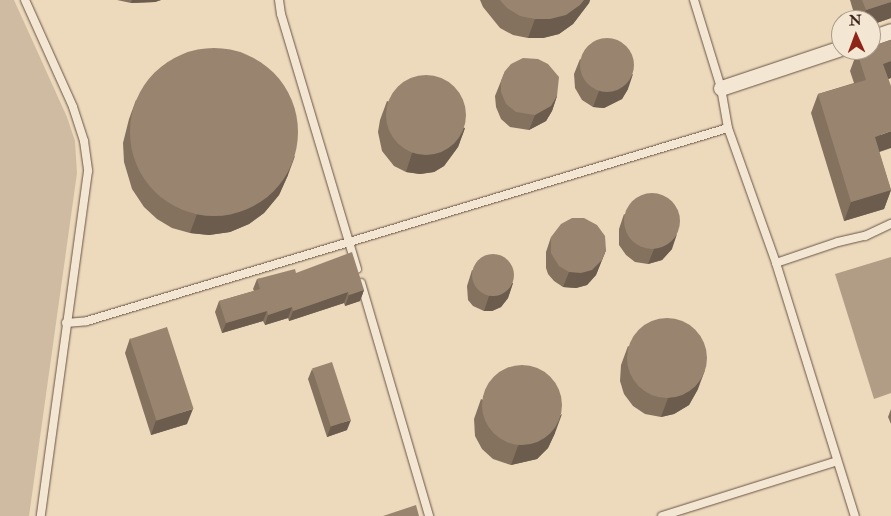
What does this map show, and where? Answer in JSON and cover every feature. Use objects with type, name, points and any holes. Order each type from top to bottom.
[{"type":"street","points":[[721,88],[831,51]]},
{"type":"lane","points":[[25,0],[73,107],[84,141],[88,171],[41,516]]},
{"type":"lane","points":[[279,0],[281,14],[429,516]]},
{"type":"lane","points":[[694,0],[721,88],[728,128],[776,263],[855,516]]},
{"type":"lane","points":[[66,323],[87,321],[349,244],[728,128]]},
{"type":"lane","points":[[776,263],[838,242],[865,236],[891,224]]},
{"type":"lane","points":[[662,516],[837,461]]},
{"type":"shaded area","points":[[0,0],[14,0],[67,117],[75,141],[77,173],[29,516],[0,516]]},
{"type":"shaded area","points":[[891,257],[891,393],[874,399],[835,274]]},
{"type":"building","points":[[500,0],[584,0],[566,15],[550,19],[535,19],[520,16],[507,8]]},
{"type":"building","points":[[862,0],[891,0],[891,2],[866,10]]},
{"type":"building","points":[[602,38],[612,38],[622,42],[630,50],[634,65],[630,80],[622,88],[612,92],[602,92],[592,88],[584,80],[580,70],[580,60],[584,50],[592,42]]},
{"type":"building","points":[[891,40],[891,61],[883,64],[891,86],[891,131],[875,137],[891,190],[851,202],[818,94],[866,80],[860,60],[881,60],[881,44]]},
{"type":"building","points":[[214,48],[238,52],[253,58],[267,67],[279,79],[288,93],[294,108],[298,132],[294,156],[288,171],[279,185],[267,197],[253,206],[238,212],[214,216],[190,212],[175,206],[161,197],[149,185],[140,171],[134,156],[130,132],[134,108],[140,93],[149,79],[161,67],[175,58],[190,52]]},
{"type":"building","points":[[523,58],[538,59],[548,64],[559,77],[557,96],[551,106],[535,115],[516,112],[506,104],[501,92],[501,81],[505,71],[511,64]]},
{"type":"building","points":[[426,75],[441,78],[454,87],[463,100],[466,115],[463,130],[454,143],[441,152],[426,155],[411,152],[398,143],[389,130],[386,115],[389,100],[398,87],[411,78]]},
{"type":"building","points":[[647,193],[657,193],[672,201],[678,210],[680,221],[678,232],[672,241],[657,249],[647,249],[636,244],[629,237],[624,226],[624,216],[629,205],[636,198]]},
{"type":"building","points":[[572,218],[584,218],[597,225],[605,236],[606,250],[602,260],[592,270],[581,273],[569,272],[559,266],[551,253],[551,237],[561,224]]},
{"type":"building","points":[[352,252],[364,290],[349,295],[348,292],[293,311],[292,307],[268,315],[267,311],[226,323],[219,301],[260,289],[257,279],[295,269],[296,273]]},
{"type":"building","points":[[497,254],[505,257],[511,263],[514,275],[511,287],[505,293],[489,296],[481,293],[475,287],[472,271],[475,263],[481,257]]},
{"type":"building","points":[[667,318],[682,321],[695,330],[704,343],[707,358],[704,373],[695,386],[682,395],[667,398],[652,395],[639,386],[630,373],[627,358],[630,343],[639,330],[652,321]]},
{"type":"building","points":[[167,327],[194,409],[156,421],[130,339]]},
{"type":"building","points":[[332,362],[351,420],[331,427],[312,368]]},
{"type":"building","points":[[514,365],[530,365],[551,376],[562,397],[562,413],[551,434],[530,445],[514,445],[500,439],[488,427],[482,413],[482,397],[488,383],[500,371]]},
{"type":"building","points":[[416,505],[419,516],[383,516]]}]
